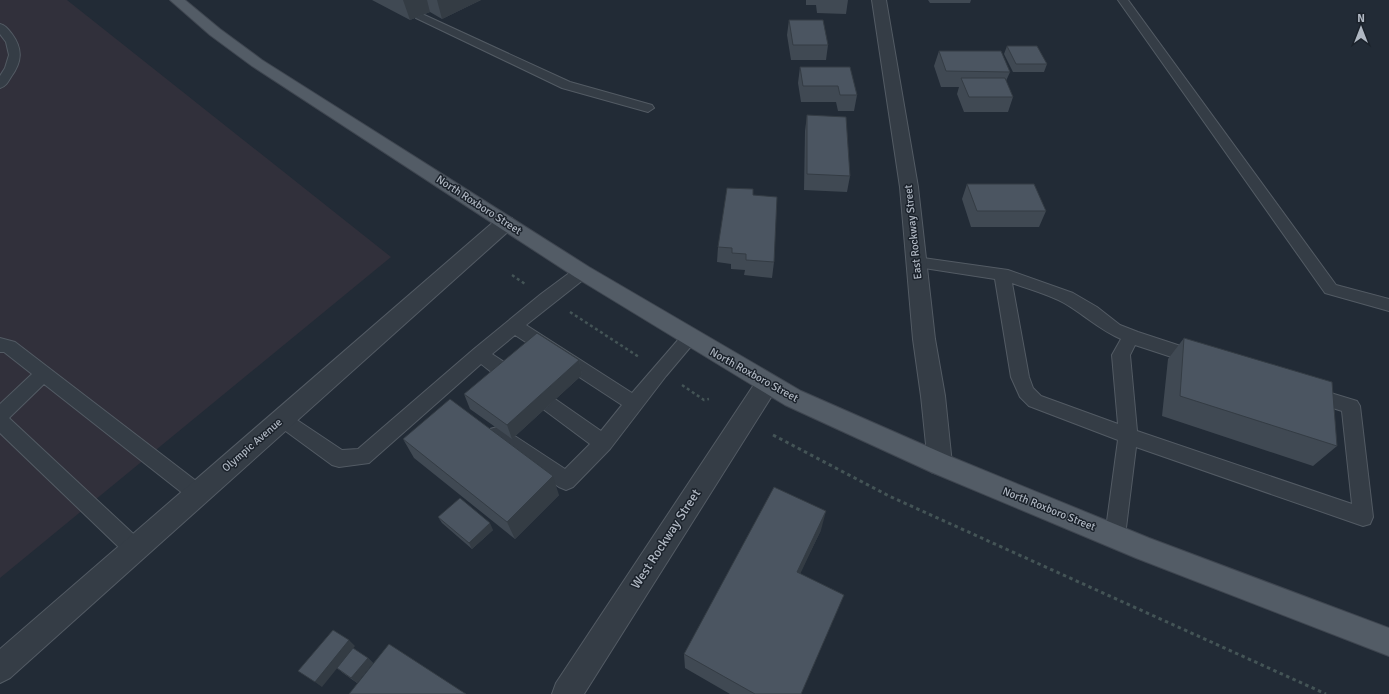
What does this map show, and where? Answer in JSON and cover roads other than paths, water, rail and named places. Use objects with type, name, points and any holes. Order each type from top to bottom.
[{"type":"main road","name":"North Roxboro Street","points":[[177,0],[215,32],[257,63],[582,272],[766,384],[940,464],[1114,536],[1389,642]]},
{"type":"street","name":"East Rockway Street","points":[[879,0],[909,187],[924,339],[933,396],[940,464]]},
{"type":"street","name":"Olympic Avenue","points":[[0,668],[505,223]]},
{"type":"street","name":"West Rockway Street","points":[[567,694],[766,384]]},
{"type":"lane","points":[[1123,0],[1331,289],[1389,305]]},
{"type":"lane","points":[[420,16],[566,85],[648,108]]},
{"type":"lane","points":[[0,27],[12,40],[16,49],[12,69],[0,84]]},
{"type":"lane","points":[[0,44],[12,40]]},
{"type":"lane","points":[[916,262],[1002,274],[1067,297],[1091,311],[1114,328],[1132,337],[1215,364]]},
{"type":"lane","points":[[282,419],[339,459],[362,457],[441,398],[480,354],[547,298],[582,272]]},
{"type":"lane","points":[[1002,274],[1020,377],[1026,392],[1035,401],[1128,436],[1363,517],[1351,406],[1298,390]]},
{"type":"lane","points":[[514,326],[635,404]]},
{"type":"lane","points":[[1114,536],[1128,436],[1121,355],[1132,337]]},
{"type":"lane","points":[[480,424],[566,481],[603,443],[660,371],[690,338]]},
{"type":"lane","points":[[0,345],[9,347],[197,493]]},
{"type":"lane","points":[[480,354],[510,375]]},
{"type":"lane","points":[[0,416],[43,374]]},
{"type":"lane","points":[[549,404],[603,443]]},
{"type":"lane","points":[[0,421],[135,549]]}]
